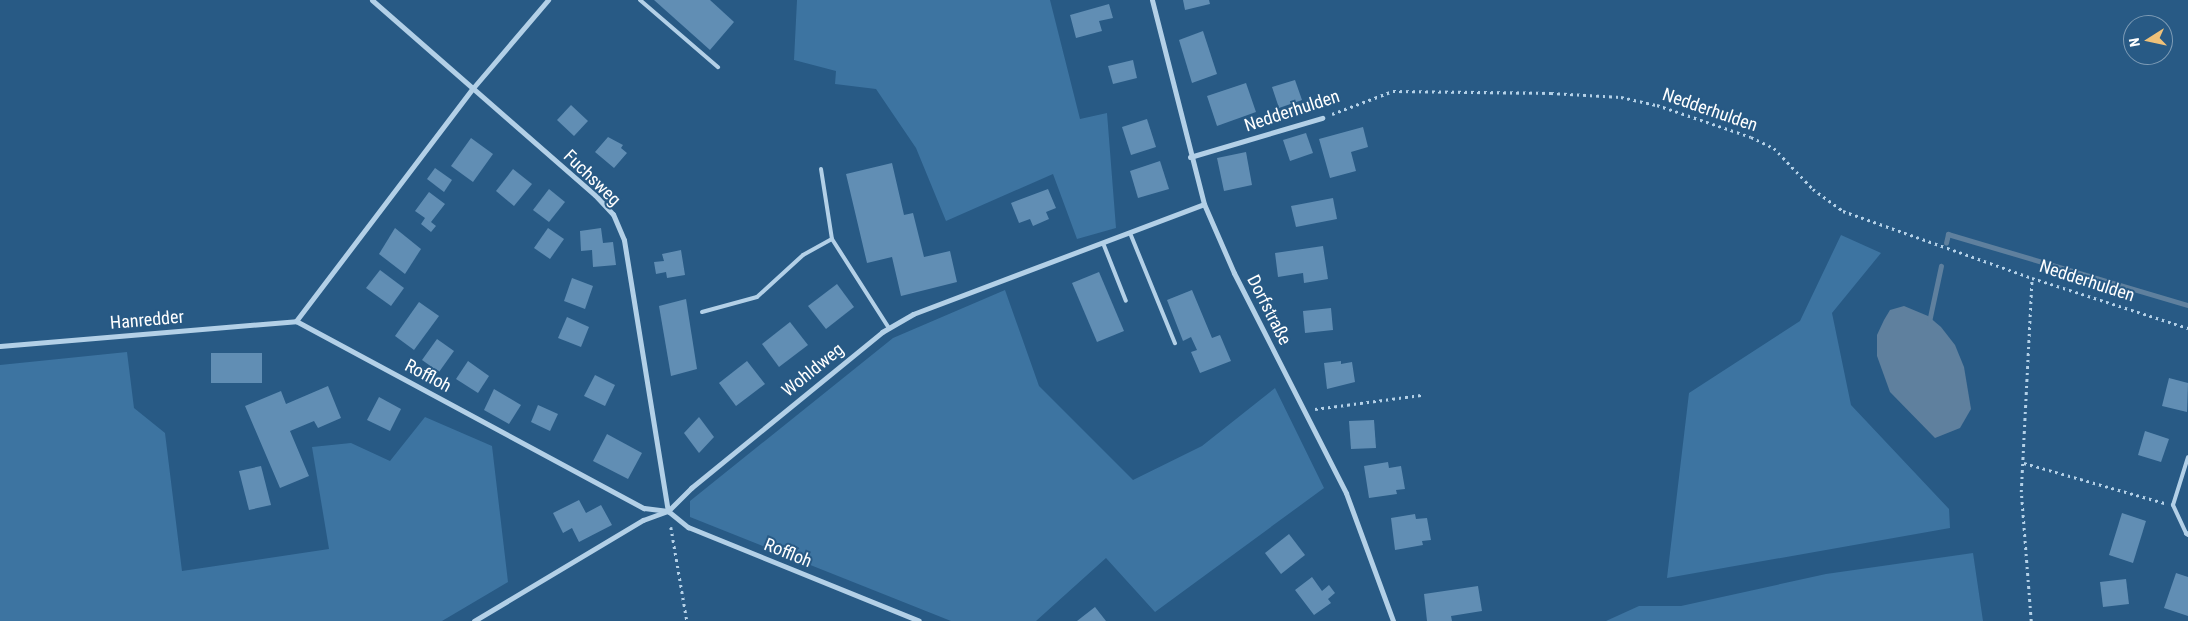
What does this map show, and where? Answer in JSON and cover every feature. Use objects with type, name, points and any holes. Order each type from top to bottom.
[{"type":"street","name":"Fuchsweg","points":[[372,0],[595,194],[613,214],[624,240],[668,511]]},
{"type":"street","points":[[296,321],[473,88],[548,0]]},
{"type":"street","name":"Dorfstraße","points":[[1152,0],[1190,158],[1204,204],[1234,273],[1346,494],[1393,621]]},
{"type":"street","name":"Nedderhulden","points":[[1190,158],[1322,118]]},
{"type":"street","name":"Wohldweg","points":[[474,621],[644,520],[668,511],[690,488],[889,328],[913,314],[1204,204]]},
{"type":"street","name":"Hanredder","points":[[0,346],[296,321]]},
{"type":"street","name":"Roffloh","points":[[296,321],[644,508],[668,511],[688,527],[919,621]]},
{"type":"lane","points":[[640,0],[718,67]]},
{"type":"lane","points":[[820,169],[832,239],[889,328]]},
{"type":"lane","points":[[1130,233],[1175,343]]},
{"type":"lane","points":[[702,312],[757,297],[803,255],[832,239]]},
{"type":"lane","points":[[1103,243],[1126,301]]},
{"type":"lane","points":[[2187,533],[2173,505],[2188,457]]},
{"type":"path","name":"Nedderhulden","points":[[1322,118],[1394,91],[1622,97],[1657,105],[1752,137],[1774,148],[1813,189],[1844,210],[2032,278],[2188,328]]},
{"type":"path","points":[[2031,621],[2022,518],[2032,278]]},
{"type":"path","points":[[1304,410],[1421,395]]},
{"type":"path","points":[[2024,463],[2173,505]]},
{"type":"path","points":[[668,511],[687,621]]},
{"type":"shaded area","points":[[797,0],[1050,0],[1080,119],[1107,113],[1116,228],[1077,239],[1053,174],[946,221],[916,148],[876,89],[835,84],[836,71],[794,60]]},
{"type":"shaded area","points":[[1841,235],[1881,253],[1832,313],[1851,405],[1949,509],[1950,528],[1667,578],[1689,393],[1800,321]]},
{"type":"shaded area","points":[[1005,290],[1039,386],[1133,480],[1202,446],[1275,388],[1324,488],[1155,612],[1106,558],[1036,621],[951,621],[690,517],[690,501],[893,338]]},
{"type":"shaded area","points":[[1904,306],[1928,316],[1941,327],[1955,345],[1964,367],[1971,409],[1960,428],[1935,438],[1890,392],[1877,356],[1877,335],[1884,320],[1890,310]]},
{"type":"shaded area","points":[[127,352],[134,408],[165,433],[182,571],[329,549],[312,447],[351,443],[390,461],[425,417],[492,446],[508,582],[442,621],[0,621],[0,365]]},
{"type":"shaded area","points":[[1973,553],[1983,621],[1606,621],[1639,606],[1681,606],[1826,574]]},
{"type":"building","points":[[654,0],[710,0],[734,22],[710,50]]},
{"type":"building","points":[[1183,0],[1209,0],[1210,4],[1185,10]]},
{"type":"building","points":[[1109,4],[1113,18],[1099,21],[1102,31],[1076,38],[1070,15]]},
{"type":"building","points":[[1203,31],[1217,74],[1192,83],[1179,40]]},
{"type":"building","points":[[1133,60],[1137,78],[1113,84],[1108,66]]},
{"type":"building","points":[[1295,80],[1302,100],[1279,108],[1272,87]]},
{"type":"building","points":[[1246,83],[1256,112],[1217,126],[1207,96]]},
{"type":"building","points":[[571,105],[588,121],[574,136],[557,120]]},
{"type":"building","points":[[1147,119],[1156,147],[1131,155],[1122,127]]},
{"type":"building","points":[[1363,127],[1368,147],[1351,152],[1356,171],[1330,178],[1319,139]]},
{"type":"building","points":[[1306,133],[1313,153],[1290,161],[1283,140]]},
{"type":"building","points":[[608,137],[623,145],[621,148],[627,153],[614,168],[595,152]]},
{"type":"building","points":[[471,138],[493,154],[473,182],[451,166]]},
{"type":"building","points":[[1246,152],[1252,185],[1224,191],[1217,158]]},
{"type":"building","points":[[1160,161],[1169,189],[1138,198],[1130,171]]},
{"type":"building","points":[[892,163],[904,215],[913,213],[924,257],[950,251],[957,282],[901,296],[892,257],[867,263],[846,174]]},
{"type":"building","points":[[435,168],[452,180],[444,192],[427,179]]},
{"type":"building","points":[[513,169],[532,184],[514,206],[496,191]]},
{"type":"building","points":[[549,189],[565,202],[549,222],[533,210]]},
{"type":"building","points":[[1048,189],[1056,208],[1046,212],[1049,219],[1033,226],[1030,219],[1019,223],[1011,203]]},
{"type":"building","points":[[429,192],[445,204],[431,222],[436,226],[431,232],[421,224],[425,218],[415,211]]},
{"type":"building","points":[[1333,198],[1337,219],[1296,227],[1291,206]]},
{"type":"building","points":[[395,228],[421,249],[405,274],[379,254]]},
{"type":"building","points":[[548,228],[564,239],[550,259],[534,248]]},
{"type":"building","points":[[601,228],[603,243],[613,242],[616,265],[593,267],[592,250],[581,251],[580,231]]},
{"type":"building","points":[[1323,246],[1328,279],[1304,283],[1303,273],[1278,277],[1275,253]]},
{"type":"building","points":[[681,250],[685,275],[667,278],[666,272],[656,274],[654,262],[664,261],[662,254]]},
{"type":"building","points":[[380,270],[404,288],[391,306],[366,288]]},
{"type":"building","points":[[1099,272],[1124,331],[1097,342],[1072,283]]},
{"type":"building","points":[[572,278],[593,286],[585,309],[564,301]]},
{"type":"building","points":[[837,284],[854,307],[826,329],[808,306]]},
{"type":"building","points":[[1192,290],[1212,338],[1220,335],[1231,361],[1200,373],[1191,352],[1197,350],[1191,337],[1183,341],[1167,300]]},
{"type":"building","points":[[686,299],[697,369],[671,376],[659,306]]},
{"type":"building","points":[[419,302],[439,316],[414,350],[395,336]]},
{"type":"building","points":[[1331,308],[1333,330],[1305,333],[1303,311]]},
{"type":"building","points":[[567,317],[589,327],[581,347],[558,338]]},
{"type":"building","points":[[790,322],[808,345],[779,367],[762,344]]},
{"type":"building","points":[[437,339],[454,351],[439,372],[422,360]]},
{"type":"building","points":[[211,353],[262,353],[262,383],[211,383]]},
{"type":"building","points":[[468,361],[489,376],[478,393],[456,379]]},
{"type":"building","points":[[747,361],[765,384],[736,406],[719,383]]},
{"type":"building","points":[[1341,361],[1341,364],[1352,362],[1355,382],[1327,389],[1324,363]]},
{"type":"building","points":[[595,375],[615,385],[605,406],[584,396]]},
{"type":"building","points":[[2169,378],[2188,383],[2187,412],[2162,406]]},
{"type":"building","points":[[328,386],[341,418],[318,428],[314,421],[290,431],[309,476],[280,488],[245,406],[281,391],[286,404]]},
{"type":"building","points":[[494,389],[521,405],[509,424],[484,410]]},
{"type":"building","points":[[379,397],[401,409],[390,431],[367,420]]},
{"type":"building","points":[[538,405],[558,414],[550,431],[531,422]]},
{"type":"building","points":[[699,417],[714,437],[699,453],[684,433]]},
{"type":"building","points":[[1374,420],[1376,448],[1351,449],[1349,421]]},
{"type":"building","points":[[2145,431],[2169,439],[2161,462],[2138,455]]},
{"type":"building","points":[[607,434],[642,453],[628,479],[593,461]]},
{"type":"building","points":[[1388,462],[1389,468],[1401,466],[1405,489],[1396,490],[1397,494],[1369,498],[1364,466]]},
{"type":"building","points":[[261,466],[271,505],[249,510],[239,471]]},
{"type":"building","points":[[579,500],[586,513],[601,505],[612,525],[579,542],[572,528],[563,533],[553,513]]},
{"type":"building","points":[[2122,513],[2146,521],[2133,563],[2109,555]]},
{"type":"building","points":[[1415,514],[1416,519],[1427,518],[1431,540],[1422,541],[1423,545],[1395,550],[1391,518]]},
{"type":"building","points":[[1289,534],[1305,555],[1281,574],[1265,553]]},
{"type":"building","points":[[2176,573],[2188,577],[2188,616],[2164,608]]},
{"type":"building","points":[[1312,577],[1322,591],[1329,585],[1335,593],[1328,599],[1331,603],[1314,615],[1295,590]]},
{"type":"building","points":[[2126,579],[2129,604],[2103,607],[2100,582]]},
{"type":"building","points":[[1478,586],[1482,611],[1451,616],[1452,621],[1427,621],[1424,594]]},
{"type":"building","points":[[1095,607],[1106,621],[1077,621]]},
{"type":"waterway","points":[[1946,243],[1948,234],[2188,305]]},
{"type":"waterway","points":[[1929,322],[1941,266]]}]
